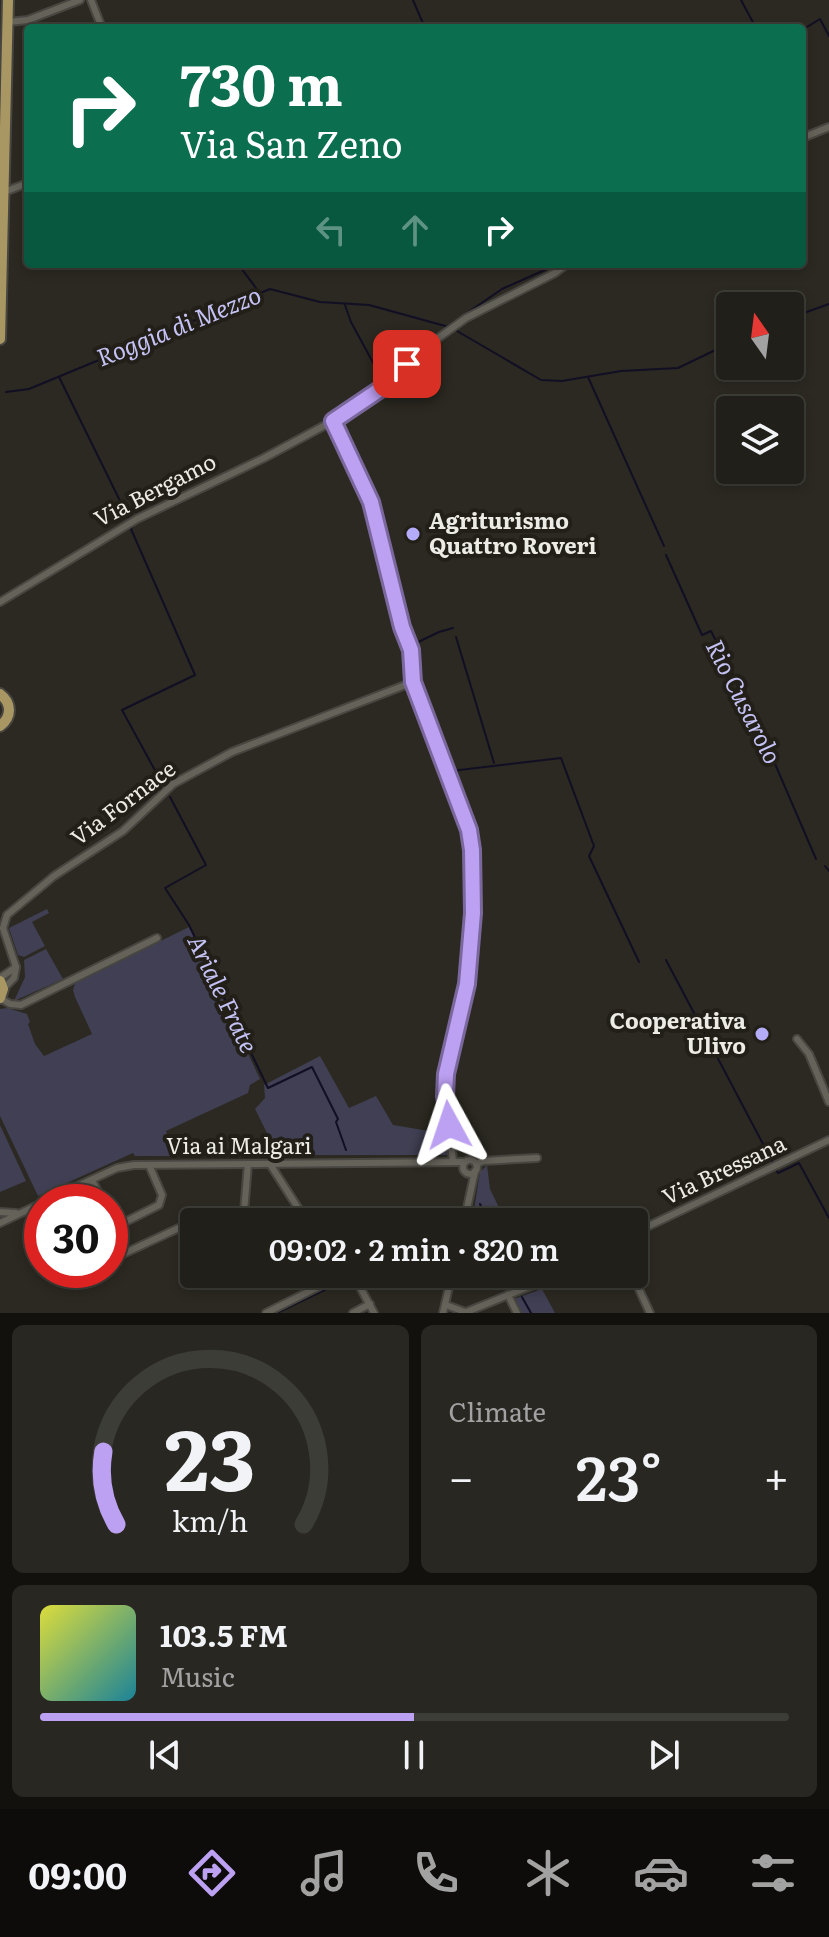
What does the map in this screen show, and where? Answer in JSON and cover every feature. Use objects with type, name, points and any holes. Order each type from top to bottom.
[{"type":"main road","points":[[0,339],[8,0]]},
{"type":"main road","points":[[0,694],[7,701],[9,711],[0,726]]},
{"type":"street","points":[[8,22],[28,20],[80,0]]},
{"type":"street","points":[[91,0],[100,24]]},
{"type":"street","points":[[806,136],[829,127]]},
{"type":"street","points":[[4,192],[24,184]]},
{"type":"street","name":"Via Bergamo","points":[[0,602],[137,519],[333,421],[379,390],[423,349],[466,318],[562,268]]},
{"type":"street","points":[[333,421],[351,456],[379,527],[399,614],[411,650],[413,682],[469,830],[473,913],[467,984],[446,1074],[445,1096],[453,1161]]},
{"type":"street","name":"Via Fornace","points":[[16,967],[3,928],[7,915],[54,876],[123,831],[173,784],[232,752],[352,703],[413,682]]},
{"type":"street","points":[[1,986],[10,1004],[21,1005],[157,938]]},
{"type":"street","points":[[1,986],[14,978],[16,967]]},
{"type":"street","points":[[1,986],[16,967]]},
{"type":"street","points":[[797,1039],[809,1054],[829,1102]]},
{"type":"street","name":"Via Bressana","points":[[648,1226],[829,1140]]},
{"type":"street","points":[[442,1163],[469,1174],[483,1161],[537,1158]]},
{"type":"street","points":[[442,1163],[471,1161],[476,1168]]},
{"type":"street","points":[[465,1162],[469,1191]]},
{"type":"street","name":"Via ai Malgari","points":[[83,1184],[122,1167],[149,1165],[442,1163]]},
{"type":"street","points":[[128,1252],[209,1214],[244,1212],[248,1164]]},
{"type":"street","points":[[270,1164],[298,1208]]},
{"type":"street","points":[[128,1220],[159,1205],[162,1195],[149,1165]]},
{"type":"street","points":[[466,1208],[476,1168]]},
{"type":"street","points":[[92,1180],[94,1184]]},
{"type":"street","name":"Via ai Malgari","points":[[0,1212],[12,1214],[24,1211]]},
{"type":"street","name":"Via ai Malgari","points":[[0,1223],[24,1211]]},
{"type":"street","points":[[266,1313],[315,1288]]},
{"type":"street","points":[[361,1288],[374,1313]]},
{"type":"street","points":[[443,1313],[449,1288]]},
{"type":"street","points":[[446,1305],[464,1313],[525,1288]]},
{"type":"street","points":[[638,1288],[650,1313]]},
{"type":"street","points":[[508,1295],[517,1313]]},
{"type":"street","points":[[353,1313],[370,1304]]},
{"type":"shaded area","points":[[47,909],[49,913],[32,922],[45,946],[24,957],[18,955],[9,928]]},
{"type":"shaded area","points":[[189,927],[260,1079],[250,1085],[248,1093],[166,1131],[175,1156],[135,1156],[133,1153],[65,1184],[32,1184],[0,1116],[0,1009],[27,1014],[35,1044],[44,1056],[92,1034],[75,997],[75,983]]},
{"type":"shaded area","points":[[46,949],[63,979],[14,1001],[25,977],[24,960]]},
{"type":"shaded area","points":[[320,1056],[349,1108],[376,1096],[393,1125],[447,1134],[448,1155],[278,1155],[255,1109],[265,1098],[264,1085]]},
{"type":"shaded area","points":[[0,1125],[26,1181],[0,1192]]},
{"type":"shaded area","points":[[487,1165],[490,1189],[499,1208],[474,1208],[480,1172]]},
{"type":"shaded area","points":[[542,1289],[555,1313],[521,1313],[514,1299]]},
{"type":"waterway","points":[[413,0],[423,24]]},
{"type":"waterway","points":[[741,0],[754,24]]},
{"type":"waterway","points":[[806,28],[820,19],[829,36]]},
{"type":"waterway","points":[[241,268],[259,292]]},
{"type":"waterway","points":[[448,326],[502,289],[549,268]]},
{"type":"waterway","name":"Roggia di Mezzo","points":[[6,392],[29,389],[270,289],[320,302],[369,305],[449,327]]},
{"type":"waterway","name":"Roggia di Mezzo","points":[[804,313],[829,304]]},
{"type":"waterway","points":[[345,305],[383,381]]},
{"type":"waterway","name":"Roggia di Mezzo","points":[[457,331],[541,380],[562,381],[621,371],[678,368],[716,350]]},
{"type":"waterway","name":"Ariale Frate","points":[[59,377],[128,517]]},
{"type":"waterway","name":"Rio Cusarolo","points":[[588,377],[664,546]]},
{"type":"waterway","points":[[334,416],[380,385]]},
{"type":"waterway","points":[[338,423],[375,499],[385,549]]},
{"type":"waterway","name":"Ariale Frate","points":[[133,526],[131,529],[195,675],[122,710],[163,785]]},
{"type":"waterway","name":"Rio Cusarolo","points":[[666,555],[702,635],[711,631],[760,729],[816,859]]},
{"type":"waterway","points":[[411,643],[453,628]]},
{"type":"waterway","points":[[456,637],[494,763]]},
{"type":"waterway","points":[[461,801],[451,771],[561,758],[594,846],[589,856],[639,962]]},
{"type":"waterway","name":"Ariale Frate","points":[[170,797],[206,865],[165,888],[189,925],[268,1088],[312,1067],[338,1119],[336,1122],[346,1150]]},
{"type":"waterway","points":[[471,979],[477,917],[473,834]]},
{"type":"waterway","name":"Rio Cusarolo","points":[[825,866],[829,871]]},
{"type":"waterway","points":[[666,960],[773,1163]]},
{"type":"waterway","points":[[450,1113],[452,1083],[468,993]]},
{"type":"waterway","points":[[775,1168],[778,1173],[799,1163],[829,1218]]},
{"type":"waterway","points":[[480,1204],[482,1208]]},
{"type":"waterway","name":"Ariale Frate","points":[[277,1313],[328,1288]]},
{"type":"waterway","points":[[522,1297],[531,1313]]},
{"type":"place","name":"Agriturismo Quattro Roveri","points":[[413,534]]},
{"type":"place","name":"Cooperativa Ulivo","points":[[762,1034]]},
{"type":"route","points":[[407,364],[379,390],[333,421],[371,502],[402,627],[411,650],[413,682],[469,830],[473,913],[467,984],[446,1074],[449,1125]]}]
